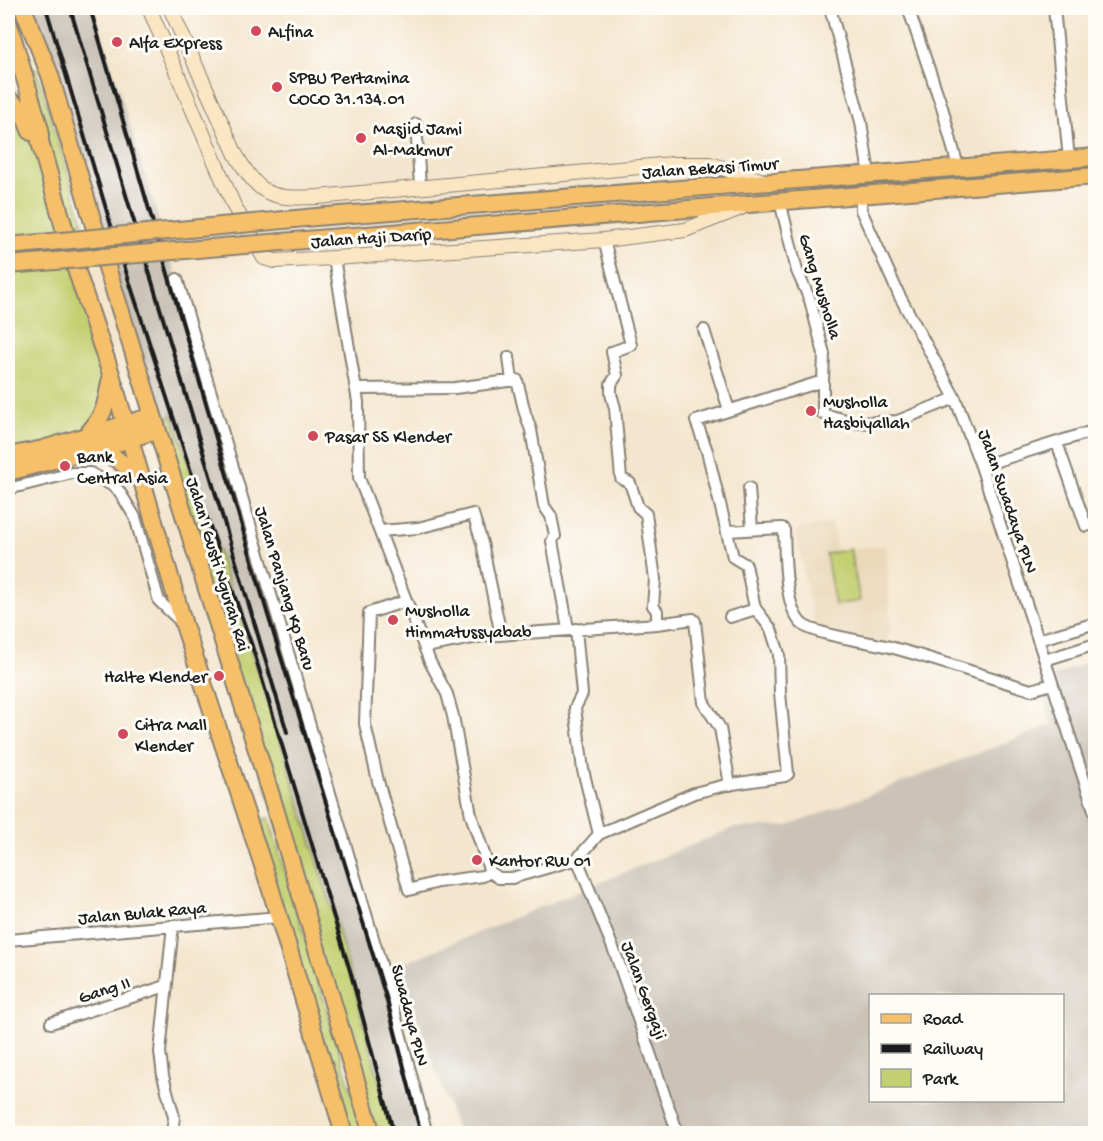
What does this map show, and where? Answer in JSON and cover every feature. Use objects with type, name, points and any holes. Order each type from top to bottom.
[{"type":"main road","name":"Jalan I Gusti Ngurah Rai","points":[[23,8],[43,58],[270,792],[372,1134]]},
{"type":"main road","name":"Jalan Haji Darip","points":[[149,8],[234,206],[264,258],[275,261],[334,258],[604,240],[685,230],[751,204]]},
{"type":"main road","points":[[170,8],[236,155],[249,178],[260,189],[271,195],[301,198],[672,164],[710,164],[766,182]]},
{"type":"main road","points":[[8,24],[15,76],[40,129],[40,142],[73,260],[111,374],[181,626],[279,917],[344,1134]]},
{"type":"main road","points":[[13,59],[43,58]]},
{"type":"main road","points":[[15,76],[43,58]]},
{"type":"main road","points":[[8,98],[23,112],[31,132],[40,142]]},
{"type":"main road","name":"Jalan Bekasi Timur","points":[[8,246],[327,216],[1095,157]]},
{"type":"main road","points":[[8,265],[840,195],[861,202],[1095,176]]},
{"type":"main road","points":[[19,476],[88,443],[107,406],[111,374]]},
{"type":"main road","points":[[8,456],[88,443],[155,423]]},
{"type":"main road","points":[[88,443],[115,458],[140,477]]},
{"type":"street","points":[[831,8],[861,122],[869,174]]},
{"type":"street","points":[[908,8],[942,107],[958,167]]},
{"type":"street","points":[[1054,8],[1069,159]]},
{"type":"street","points":[[416,124],[420,186]]},
{"type":"street","name":"Gang Musholla","points":[[780,201],[797,271],[810,300],[825,354],[823,414],[858,423],[905,420],[955,398]]},
{"type":"street","name":"Jalan Swadaya PLN","points":[[861,202],[899,295],[955,398],[981,466],[1095,816]]},
{"type":"street","points":[[604,240],[631,345],[612,352],[617,375],[612,381],[611,393],[615,408],[621,478],[630,483],[638,507],[646,514],[655,579],[653,606],[657,611],[657,624]]},
{"type":"street","points":[[334,258],[358,402],[359,478],[406,601],[451,705],[471,814],[490,872],[499,878],[512,878],[577,859],[599,834],[694,793],[785,776],[788,772],[778,654],[771,629],[756,609],[746,566],[734,559],[696,421],[823,381]]},
{"type":"street","name":"Jalan Panjang Kp Baru","points":[[177,279],[363,906]]},
{"type":"street","points":[[704,330],[729,410]]},
{"type":"street","points":[[509,357],[512,381]]},
{"type":"street","points":[[356,389],[455,388],[517,380],[531,430],[544,506],[552,519],[555,536],[552,543],[572,629],[582,694],[575,708],[583,770],[599,834]]},
{"type":"street","points":[[981,466],[1095,430]]},
{"type":"street","points":[[1057,443],[1086,526],[1095,522]]},
{"type":"street","points":[[8,489],[19,476],[72,473],[90,473],[110,484],[118,491],[135,517],[159,601],[181,626]]},
{"type":"street","points":[[749,488],[752,529]]},
{"type":"street","points":[[380,531],[418,528],[473,514],[482,543],[501,635]]},
{"type":"street","points":[[728,531],[782,528],[784,530],[784,554],[790,598],[802,624],[835,636],[889,647],[1031,690],[1052,684]]},
{"type":"street","points":[[406,601],[369,613],[365,724],[378,781],[409,890],[438,882],[483,876],[490,872]]},
{"type":"street","points":[[730,617],[756,609]]},
{"type":"street","points":[[425,647],[501,635],[693,620],[695,621],[704,703],[720,728],[730,785]]},
{"type":"street","points":[[1038,640],[1095,622]]},
{"type":"street","points":[[1045,660],[1095,644]]},
{"type":"street","name":"Jalan Gergaji","points":[[577,859],[617,958],[678,1134]]},
{"type":"street","name":"Swadaya PLN","points":[[363,906],[427,1134]]},
{"type":"street","name":"Jalan Bulak Raya","points":[[8,940],[279,917]]},
{"type":"street","points":[[172,1134],[174,1117],[163,1076],[160,1052],[173,925]]},
{"type":"street","name":"Gang II","points":[[51,1023],[166,986]]},
{"type":"shaded area","points":[[23,8],[94,8],[177,279],[427,1133],[394,1133],[371,1045],[266,695],[172,414],[159,437]]},
{"type":"shaded area","points":[[831,523],[837,550],[887,545],[890,631],[885,644],[815,628],[795,530]]},
{"type":"shaded area","points":[[1095,659],[1095,1133],[458,1133],[399,965],[733,828],[788,826],[1052,725],[1039,683]]},
{"type":"green space","points":[[36,69],[83,222],[64,225],[68,240],[8,246],[8,98],[23,112],[23,74]]},
{"type":"green space","points":[[73,260],[111,374],[108,410],[117,443],[8,472],[8,265]]},
{"type":"green space","points":[[172,413],[261,681],[317,861],[344,951],[392,1133],[372,1133],[159,437]]},
{"type":"green space","points":[[850,549],[860,601],[835,605],[826,554]]},
{"type":"green space","points":[[269,818],[364,1133],[344,1133],[249,823]]},
{"type":"railway","points":[[46,8],[110,222],[191,472],[252,646],[351,974],[394,1134]]},
{"type":"railway","points":[[70,8],[287,732]]},
{"type":"railway","points":[[90,8],[267,612],[387,1000],[421,1134]]},
{"type":"place","name":"ALfina","points":[[256,31]]},
{"type":"place","name":"Alfa Express","points":[[117,42]]},
{"type":"place","name":"SPBU Pertamina COCO 31.134.01","points":[[277,87]]},
{"type":"place","name":"Masjid Jami Al-Makmur","points":[[361,138]]},
{"type":"place","name":"Musholla Hasbiyallah","points":[[811,411]]},
{"type":"place","name":"Pasar SS Klender","points":[[313,436]]},
{"type":"place","name":"Bank Central Asia","points":[[65,466]]},
{"type":"place","name":"Musholla Himmatussyabab","points":[[393,620]]},
{"type":"place","name":"Halte Klender","points":[[219,676]]},
{"type":"place","name":"Citra Mall Klender","points":[[123,734]]},
{"type":"place","name":"Kantor RW 01","points":[[477,860]]}]
